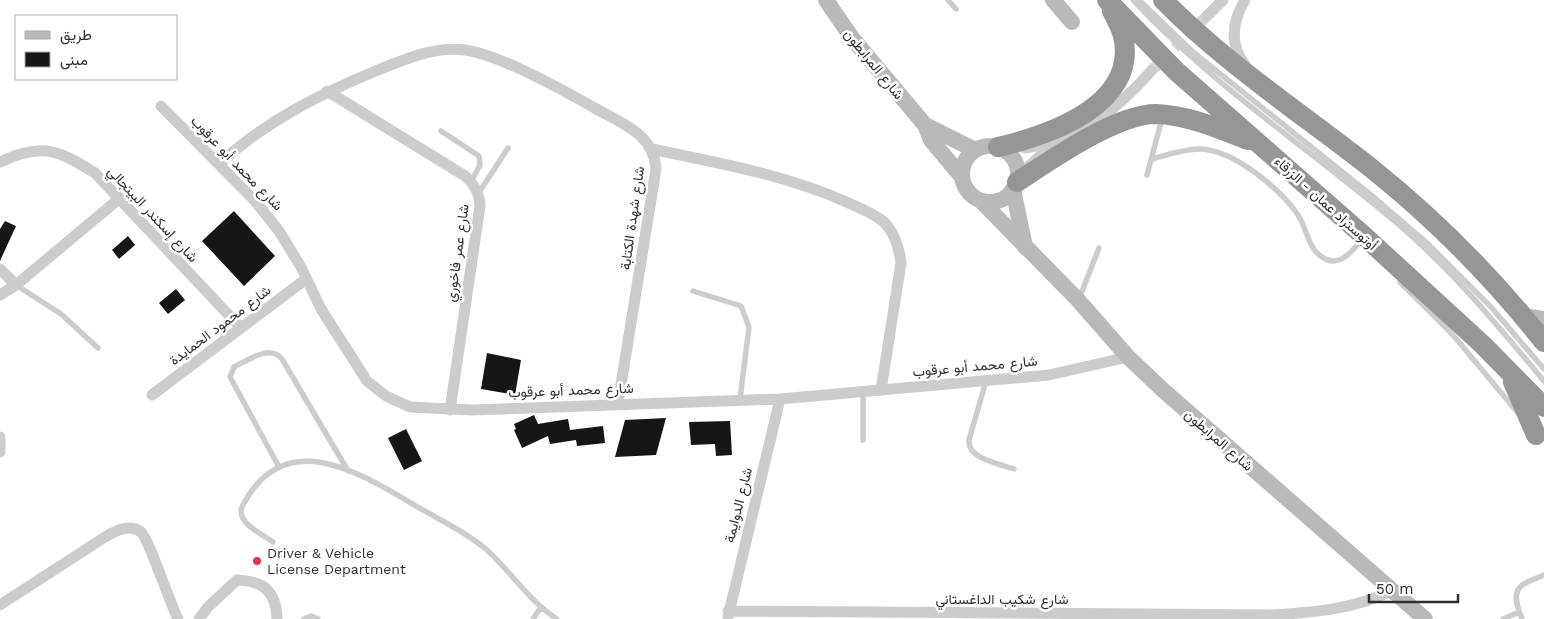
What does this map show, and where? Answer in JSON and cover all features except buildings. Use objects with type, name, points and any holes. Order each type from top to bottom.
[{"type":"highway","points":[[1002,149],[1052,132],[1089,110],[1109,94],[1121,73],[1124,47],[1123,35],[1107,0]]},
{"type":"highway","name":"أوتوستراد عمان - الزرقاء","points":[[1107,0],[1176,71],[1261,144],[1362,243],[1508,371],[1544,407]]},
{"type":"highway","points":[[1163,0],[1224,56],[1399,191],[1450,238],[1523,316],[1544,342]]},
{"type":"highway","points":[[1016,183],[1052,159],[1124,120],[1139,116],[1163,114],[1202,123],[1261,144]]},
{"type":"highway","points":[[1508,371],[1538,437]]},
{"type":"street","points":[[1053,0],[1072,22]]},
{"type":"street","points":[[1206,16],[1223,0]]},
{"type":"street","points":[[1245,0],[1235,24],[1233,41],[1238,57],[1259,84]]},
{"type":"street","name":"شارع المرابطون","points":[[827,2],[852,38],[925,124],[931,140],[962,177]]},
{"type":"street","name":"شارع شهدة الكتابة","points":[[219,164],[266,126],[327,91],[420,54],[448,49],[476,52],[550,84],[640,134],[652,149],[656,169],[618,403]]},
{"type":"street","points":[[1056,141],[1002,149],[982,147],[975,150],[963,166],[962,177],[968,191],[981,201],[999,201],[1036,158],[1056,141],[1100,117],[1138,86],[1151,71]]},
{"type":"street","name":"شارع عمر فاخوري","points":[[327,91],[471,182],[478,194],[480,206],[450,410]]},
{"type":"street","name":"شارع محمد أبو عرقوب","points":[[161,106],[268,215],[290,247],[321,309],[367,381],[386,396],[410,406],[450,410],[780,399],[1049,375],[1128,357]]},
{"type":"street","name":"شارع المرابطون","points":[[925,124],[975,150]]},
{"type":"street","name":"شارع إسكندر البيتجالي","points":[[0,162],[35,149],[52,150],[67,155],[95,173],[241,328]]},
{"type":"street","points":[[652,149],[788,180],[866,211],[885,223],[894,235],[899,249],[901,264],[881,390]]},
{"type":"street","points":[[1002,149],[1012,157],[1017,167],[1016,183],[1025,247]]},
{"type":"street","points":[[0,295],[16,285],[120,198]]},
{"type":"street","name":"شارع المرابطون","points":[[981,201],[1078,300],[1128,357],[1164,392],[1391,591],[1426,619]]},
{"type":"street","points":[[0,269],[16,285]]},
{"type":"street","name":"شارع محمود الحمايدة","points":[[152,395],[306,278]]},
{"type":"street","points":[[1523,316],[1544,319]]},
{"type":"street","name":"شارع الدوايمة","points":[[728,615],[780,399]]},
{"type":"street","points":[[0,437],[0,452]]},
{"type":"street","points":[[0,606],[104,537],[123,528],[134,528],[142,532],[149,545],[166,594],[178,619]]},
{"type":"street","points":[[199,619],[208,607],[237,580],[255,581],[267,588],[277,606],[277,619]]},
{"type":"street","name":"شارع شكيب الداغستاني","points":[[728,615],[1275,617],[1331,610],[1359,604],[1391,591]]},
{"type":"lane","points":[[948,0],[956,9]]},
{"type":"lane","points":[[1133,0],[1165,33],[1214,78],[1378,208],[1426,249],[1477,301],[1544,381]]},
{"type":"lane","points":[[1138,0],[1193,52],[1376,198],[1427,243],[1491,307],[1544,369]]},
{"type":"lane","points":[[1147,175],[1163,114]]},
{"type":"lane","points":[[441,131],[479,156],[480,165],[471,182]]},
{"type":"lane","points":[[478,194],[508,148]]},
{"type":"lane","points":[[1152,159],[1190,150],[1209,150],[1228,156],[1251,170],[1290,205],[1317,252],[1322,256],[1338,260],[1349,256],[1362,243]]},
{"type":"lane","points":[[1078,300],[1099,248]]},
{"type":"lane","points":[[1397,279],[1453,335],[1538,437]]},
{"type":"lane","points":[[16,285],[61,314],[98,348]]},
{"type":"lane","points":[[694,292],[741,306],[749,327],[740,399]]},
{"type":"lane","points":[[279,467],[230,377],[234,367],[268,351],[275,352],[282,359],[348,470]]},
{"type":"lane","points":[[986,381],[969,440],[969,448],[975,454],[1014,469]]},
{"type":"lane","points":[[863,391],[863,440]]},
{"type":"lane","points":[[273,542],[245,522],[241,514],[243,505],[258,482],[279,467],[296,461],[314,460],[332,463],[391,491],[476,541],[494,557],[541,607],[557,619]]},
{"type":"lane","points":[[1522,619],[1515,598],[1519,586],[1544,575]]},
{"type":"lane","points":[[533,619],[541,607]]},
{"type":"lane","points":[[1503,619],[1519,612]]},
{"type":"lane","points":[[304,619],[311,616],[318,619]]},
{"type":"tunnel","points":[[1151,71],[1207,16]]},
{"type":"place","name":"Driver & Vehicle License Department","points":[[257,561]]}]
